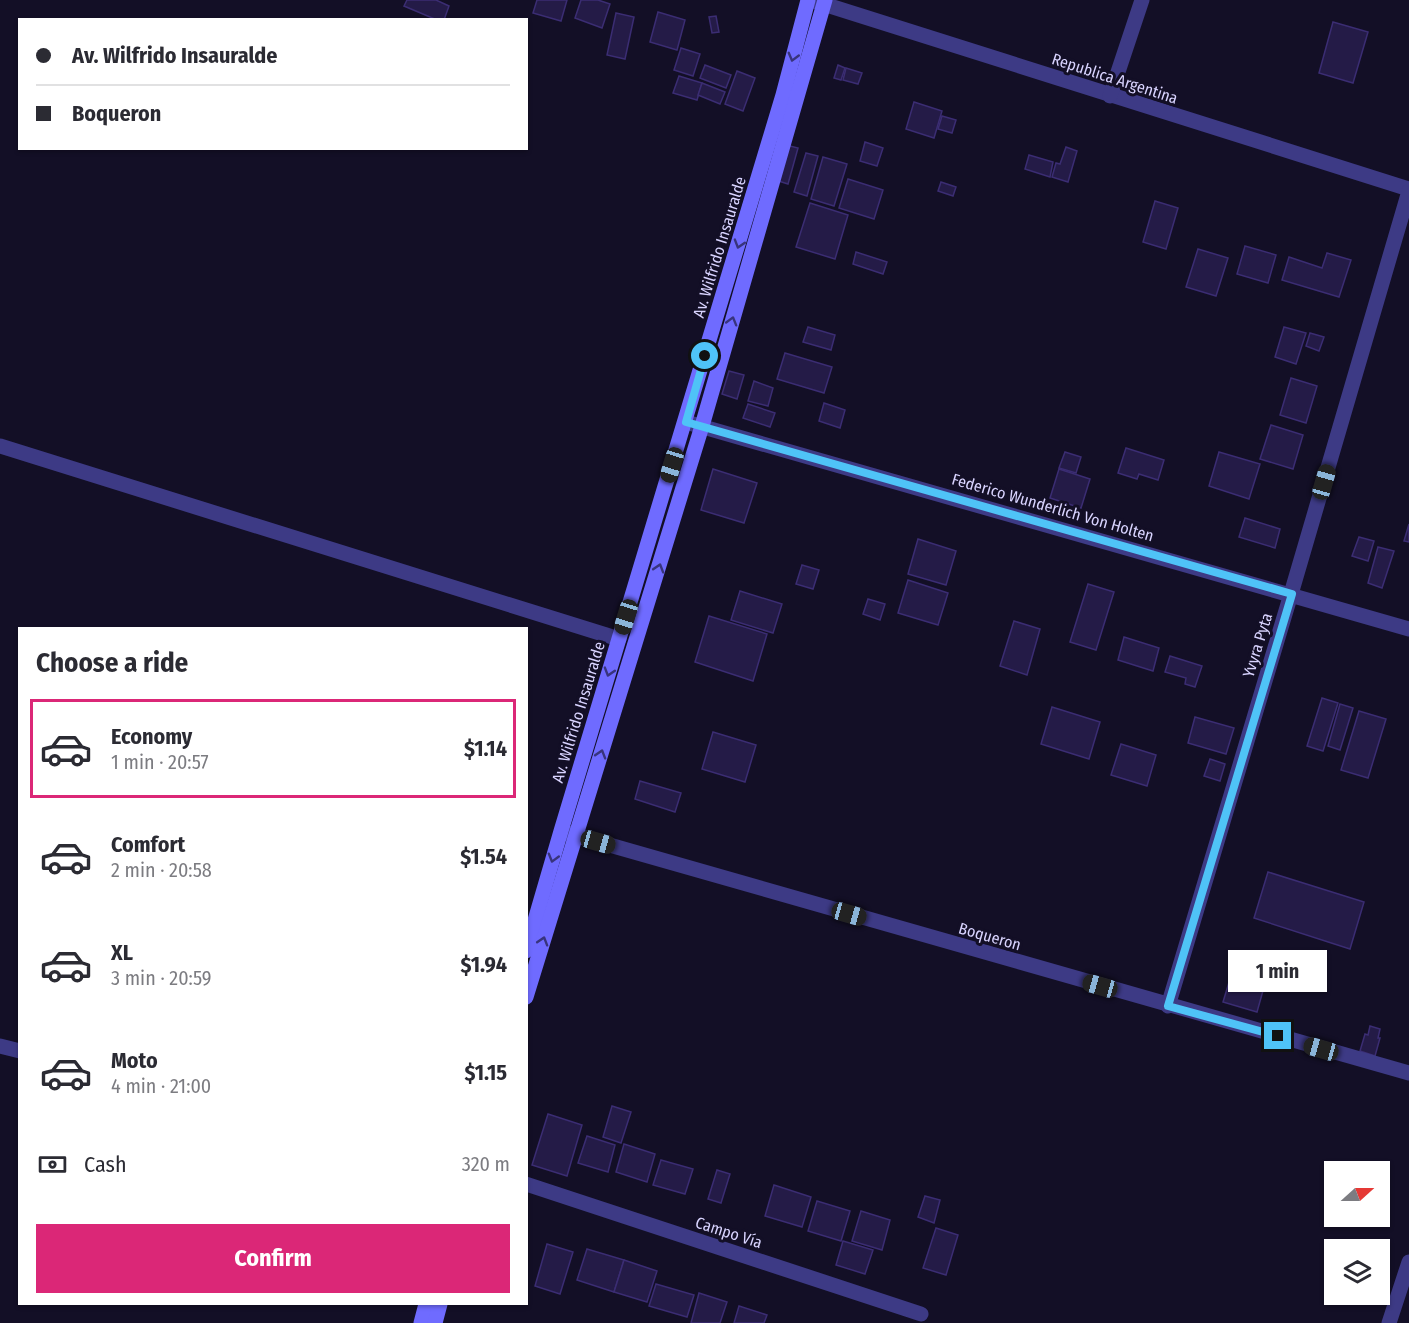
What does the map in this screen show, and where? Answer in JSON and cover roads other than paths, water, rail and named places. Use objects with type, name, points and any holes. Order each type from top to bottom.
[{"type":"street","points":[[1110,96],[1142,0]]},
{"type":"street","points":[[528,989],[568,833],[702,426],[817,1]]},
{"type":"street","name":"Republica Argentina","points":[[817,1],[1409,190]]},
{"type":"street","name":"Av. Wilfrido Insauralde","points":[[528,945],[568,833],[619,639],[783,95],[817,1]]},
{"type":"street","name":"Yvyra Pyta","points":[[1168,1006],[1292,594],[1409,190]]},
{"type":"street","name":"Federico Wunderlich Von Holten","points":[[686,422],[1409,629]]},
{"type":"street","points":[[0,446],[619,639]]},
{"type":"street","name":"Boqueron","points":[[568,833],[1409,1073]]},
{"type":"street","points":[[0,1046],[18,1050]]},
{"type":"street","name":"Campo Vía","points":[[528,1185],[921,1314]]},
{"type":"street","points":[[1389,1323],[1409,1262]]},
{"type":"street","points":[[421,1323],[426,1305]]},
{"type":"street","points":[[435,1323],[440,1305]]}]
